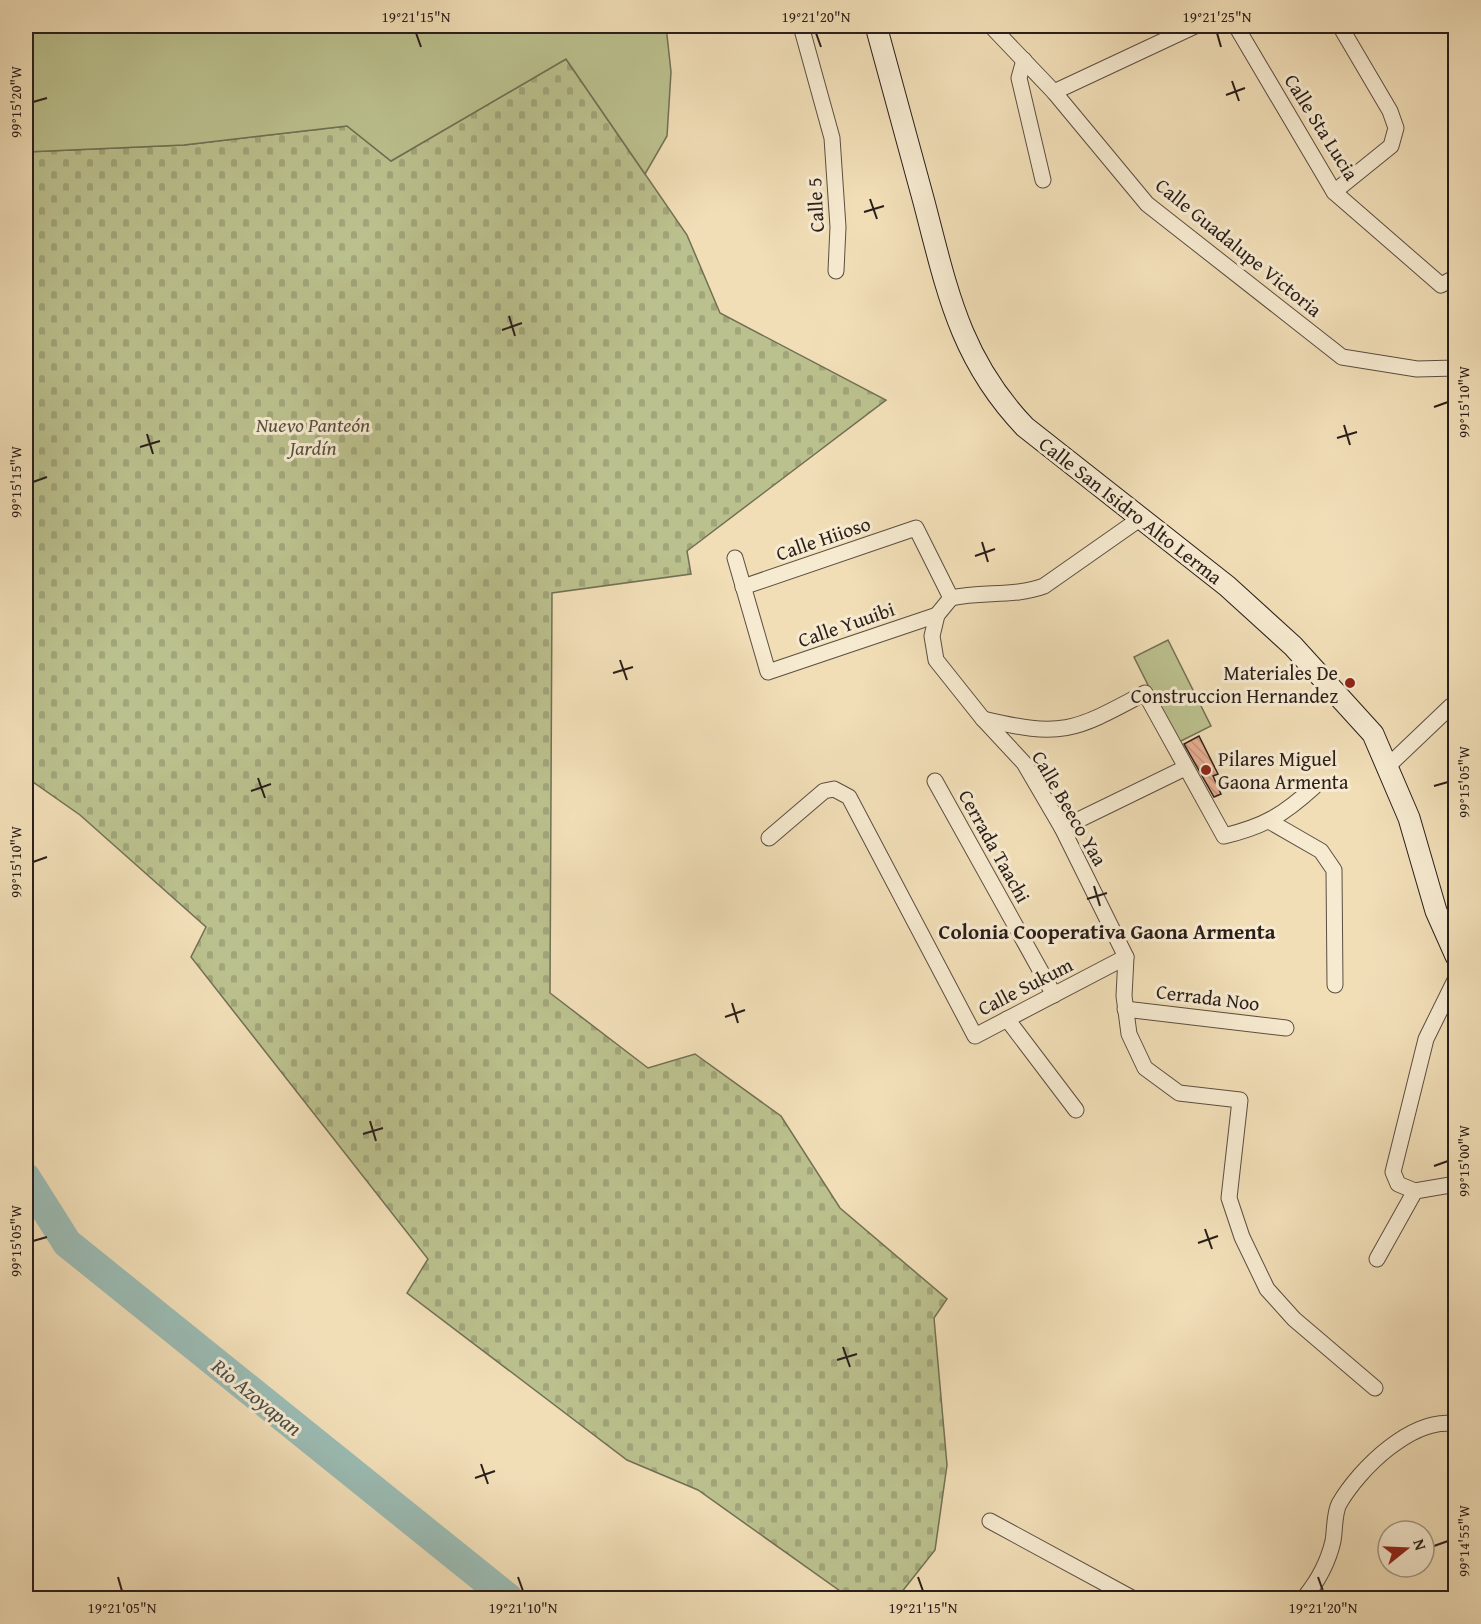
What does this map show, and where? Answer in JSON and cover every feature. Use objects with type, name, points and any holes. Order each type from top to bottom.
[{"type":"street","name":"Calle 5","points":[[801,26],[832,138],[838,227],[836,271]]},
{"type":"street","name":"Calle San Isidro Alto Lerma","points":[[876,26],[952,307],[980,370],[998,397],[1025,427],[1227,586],[1293,646],[1372,734],[1409,818],[1437,912],[1455,956]]},
{"type":"street","name":"Calle Guadalupe Victoria","points":[[991,26],[1054,92],[1148,204],[1342,357],[1417,369],[1455,368]]},
{"type":"street","points":[[1054,92],[1195,26]]},
{"type":"street","name":"Calle Sta Lucia","points":[[1236,26],[1334,192],[1441,285],[1455,277]]},
{"type":"street","points":[[1334,192],[1391,146],[1396,128],[1390,111],[1340,26]]},
{"type":"street","points":[[1024,60],[1019,78],[1043,180]]},
{"type":"street","points":[[937,615],[951,598],[975,593],[1030,591],[1044,586],[1142,518]]},
{"type":"street","name":"Calle Hiioso","points":[[743,587],[916,528],[951,598]]},
{"type":"street","points":[[735,558],[743,587]]},
{"type":"street","name":"Calle Yuuibi","points":[[743,587],[768,672],[937,615]]},
{"type":"street","name":"Calle Beeco Yaa","points":[[937,615],[932,636],[936,660],[983,719],[1024,763],[1062,828],[1126,957]]},
{"type":"street","points":[[983,719],[1046,731],[1067,729],[1086,724],[1144,693],[1224,836],[1257,828],[1288,810],[1314,787]]},
{"type":"street","points":[[1387,767],[1451,706]]},
{"type":"street","points":[[1062,828],[1185,768]]},
{"type":"street","name":"Cerrada Taachi","points":[[935,781],[1054,995]]},
{"type":"street","name":"Calle Sukum","points":[[769,838],[824,791],[834,789],[849,797],[975,1036],[1126,957]]},
{"type":"street","points":[[1269,821],[1321,851],[1334,870],[1335,985]]},
{"type":"street","points":[[1126,957],[1125,1009],[1129,1034],[1145,1068],[1179,1093],[1240,1100],[1228,1198],[1247,1247],[1267,1289],[1294,1318],[1375,1388]]},
{"type":"street","points":[[1455,978],[1426,1039],[1393,1172],[1398,1184],[1415,1191],[1455,1184]]},
{"type":"street","name":"Cerrada Noo","points":[[1125,1009],[1286,1028]]},
{"type":"street","points":[[1007,1019],[1076,1110]]},
{"type":"street","points":[[1377,1259],[1415,1191]]},
{"type":"street","points":[[1304,1599],[1319,1580],[1332,1543],[1338,1506],[1369,1465],[1406,1435],[1440,1421],[1455,1425]]},
{"type":"street","points":[[990,1521],[1132,1599]]},
{"type":"green space","points":[[26,26],[666,26],[671,72],[667,136],[645,174],[566,59],[391,161],[347,126],[184,145],[26,152]]},
{"type":"green space","name":"Nuevo Panteón Jardín","points":[[566,59],[687,235],[720,313],[886,400],[687,551],[691,574],[552,593],[550,993],[648,1068],[695,1054],[781,1116],[840,1208],[947,1299],[934,1318],[947,1465],[935,1550],[897,1598],[850,1598],[698,1490],[627,1460],[407,1293],[428,1259],[191,957],[206,927],[80,815],[26,777],[26,152],[184,145],[347,126],[391,161]]},
{"type":"green space","points":[[1168,640],[1211,726],[1177,743],[1134,657]]},
{"type":"building","points":[[1199,736],[1218,774],[1213,776],[1221,794],[1214,797],[1184,744]]},
{"type":"waterway","name":"Rio Azoyapan","points":[[26,1178],[67,1243],[508,1598]]},
{"type":"place","name":"Materiales De Construccion Hernandez","points":[[1350,683]]},
{"type":"place","name":"Pilares Miguel Gaona Armenta","points":[[1206,770]]},
{"type":"district","name":"Colonia Cooperativa Gaona Armenta","points":[[1107,931]]}]
